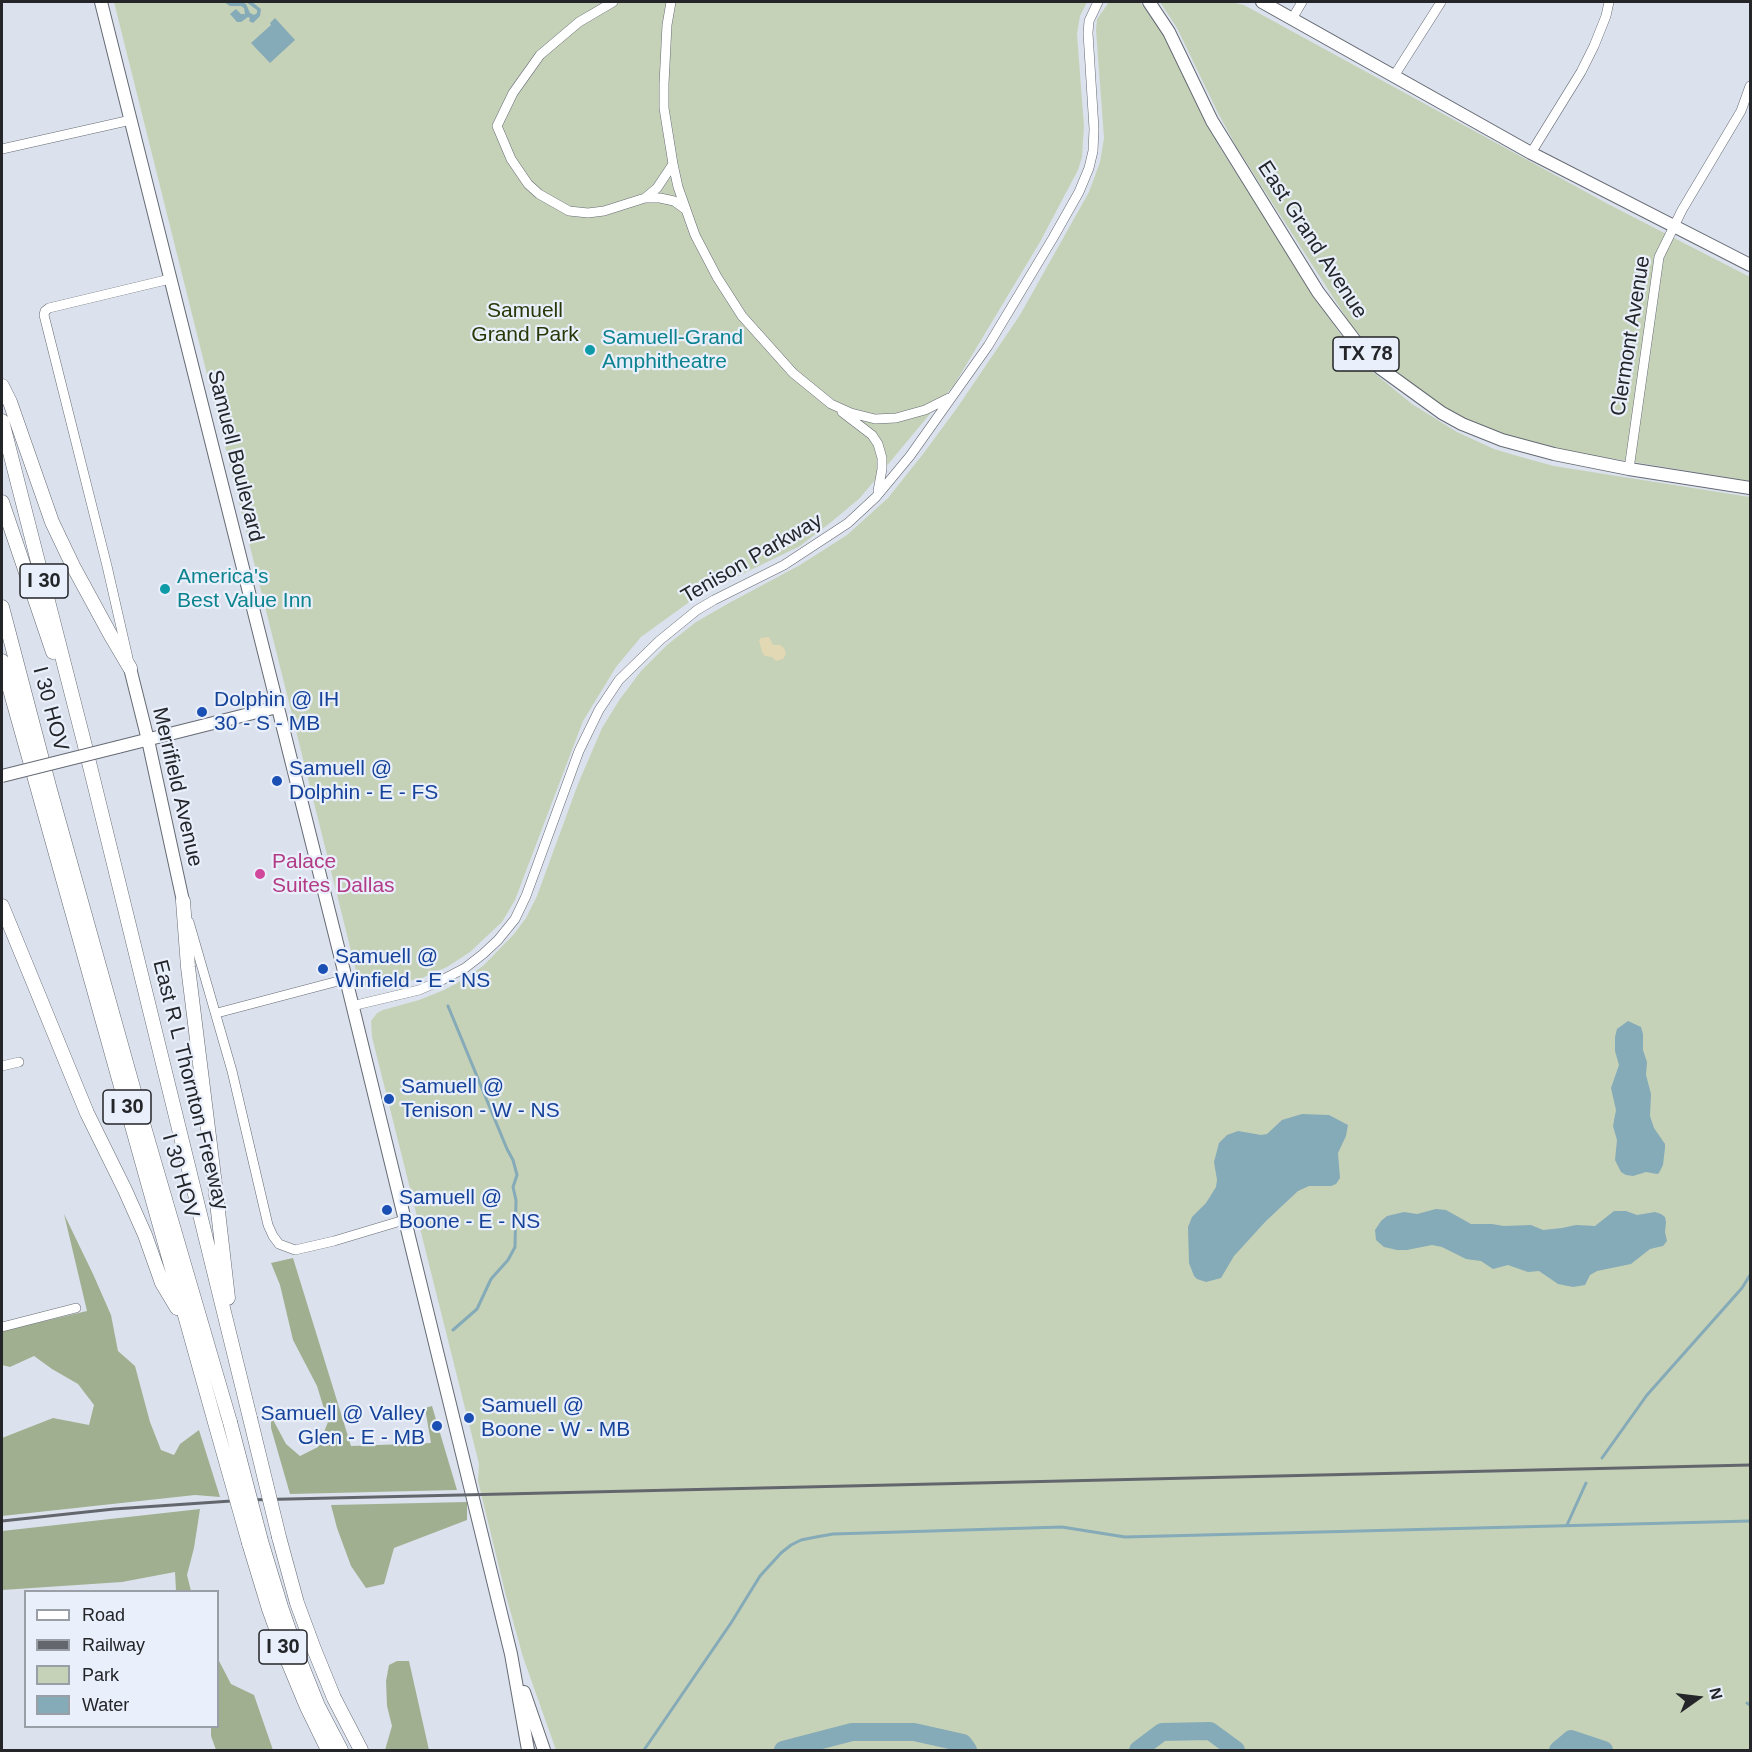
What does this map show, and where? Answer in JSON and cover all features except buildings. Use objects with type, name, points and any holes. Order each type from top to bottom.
[{"type":"highway","points":[[2,386],[10,402],[52,522],[73,566],[130,668]]},
{"type":"highway","name":"East R L Thornton Freeway","points":[[2,421],[84,742],[279,1537],[297,1603],[314,1649],[334,1698],[361,1750]]},
{"type":"highway","points":[[2,502],[84,742]]},
{"type":"highway","name":"I 30 HOV","points":[[2,607],[223,1424]]},
{"type":"highway","name":"I 30","points":[[2,661],[187,1323],[223,1424],[255,1542],[269,1609],[287,1659],[333,1748]]},
{"type":"highway","points":[[183,901],[188,967],[234,1353]]},
{"type":"highway","points":[[2,906],[87,1113],[145,1235],[162,1283],[187,1323]]},
{"type":"main road","name":"Samuell Boulevard","points":[[101,2],[346,980],[511,1654],[528,1750]]},
{"type":"main road","name":"East Grand Avenue","points":[[1149,2],[1169,32],[1212,121],[1318,292],[1362,350],[1380,368],[1442,413],[1502,440],[1554,454],[1629,469],[1750,488]]},
{"type":"main road","points":[[1262,2],[1531,153],[1750,265]]},
{"type":"main road","name":"Merrifield Avenue","points":[[130,668],[183,901]]},
{"type":"main road","points":[[2,776],[277,707]]},
{"type":"main road","name":"Samuell Boulevard","points":[[511,1654],[544,1750]]},
{"type":"street","points":[[613,2],[579,22],[540,55],[513,93],[497,126],[519,172],[539,194],[569,211],[588,213],[604,211],[645,198],[674,201],[685,209]]},
{"type":"street","points":[[671,2],[667,25],[664,108],[672,164],[695,235],[713,270],[742,316],[793,373],[872,435],[879,444],[882,469],[876,496]]},
{"type":"street","name":"Tenison Parkway","points":[[352,1006],[419,990],[465,968],[491,947],[515,920],[579,751],[599,710],[619,680],[639,658],[696,610],[784,565],[848,523],[876,496],[910,456],[988,346],[1053,238],[1079,192],[1089,168],[1093,151],[1094,129],[1088,33],[1089,21],[1098,2]]},
{"type":"street","points":[[1293,19],[1302,2]]},
{"type":"street","points":[[1394,76],[1440,2]]},
{"type":"street","points":[[1531,153],[1581,72],[1594,46],[1609,2]]},
{"type":"street","name":"Clermont Avenue","points":[[1629,469],[1657,266],[1673,225],[1741,111],[1750,86]]},
{"type":"street","points":[[2,148],[131,120]]},
{"type":"street","points":[[645,198],[657,188],[672,164]]},
{"type":"street","name":"Merrifield Avenue","points":[[130,668],[45,319],[45,311],[49,308],[170,279]]},
{"type":"street","points":[[831,404],[863,417],[896,418],[925,410],[954,395]]},
{"type":"street","name":"Merrifield Avenue","points":[[183,901],[217,1014],[240,1100],[268,1225],[273,1236],[279,1244],[295,1250],[404,1220]]},
{"type":"street","points":[[217,1014],[346,980]]},
{"type":"street","points":[[2,1066],[19,1062]]},
{"type":"street","points":[[2,1327],[76,1308]]},
{"type":"green space","name":"Samuell Grand Park","points":[[114,2],[1087,2],[1080,16],[1077,34],[1084,126],[1082,157],[1078,170],[1040,242],[954,385],[860,498],[830,523],[800,546],[699,595],[641,637],[616,667],[583,721],[515,900],[502,922],[470,952],[447,967],[422,978],[374,988],[359,980],[356,971]]},
{"type":"green space","points":[[1109,2],[1140,2],[1160,28],[1219,146],[1313,294],[1341,335],[1373,372],[1412,404],[1457,432],[1494,449],[1521,457],[1554,466],[1750,497],[1750,1750],[556,1750],[523,1657],[505,1592],[478,1481],[479,1464],[372,1037],[371,1021],[377,1013],[383,1010],[419,1000],[468,977],[484,965],[514,934],[526,918],[537,896],[578,784],[602,728],[641,671],[667,645],[696,622],[800,565],[847,535],[888,498],[957,408],[1020,315],[1089,192],[1100,162],[1104,138],[1097,19]]},
{"type":"green space","points":[[1160,2],[1230,2],[1244,5],[1608,204],[1750,277],[1750,481],[1535,446],[1481,427],[1440,405],[1412,385],[1375,352],[1351,325],[1237,148],[1177,28]]},
{"type":"green space","points":[[64,1214],[111,1315],[118,1351],[135,1366],[150,1422],[161,1450],[174,1455],[180,1444],[199,1430],[220,1497],[195,1495],[2,1516],[2,1438],[53,1418],[89,1425],[94,1405],[78,1384],[34,1356],[10,1367],[2,1365],[2,1331],[87,1311]]},
{"type":"green space","points":[[293,1258],[351,1446],[431,1443],[425,1408],[432,1406],[457,1490],[290,1494],[271,1428],[271,1416],[286,1444],[300,1456],[318,1447],[328,1422],[317,1386],[293,1340],[280,1285],[271,1263]]},
{"type":"green space","points":[[467,1502],[467,1520],[394,1548],[384,1584],[366,1588],[351,1566],[331,1505]]},
{"type":"green space","points":[[200,1509],[187,1575],[191,1590],[176,1590],[175,1572],[122,1582],[2,1590],[2,1531]]},
{"type":"green space","points":[[219,1661],[231,1684],[254,1695],[273,1750],[216,1750],[211,1728],[219,1728]]},
{"type":"green space","points":[[397,1661],[409,1661],[429,1750],[385,1750],[392,1726],[387,1706],[386,1681],[389,1665]]},
{"type":"sand","points":[[769,637],[773,645],[780,645],[784,648],[786,654],[783,659],[776,661],[762,652],[759,640]]},
{"type":"water","points":[[224,2],[242,2],[254,15],[257,10],[246,2],[252,2],[261,9],[260,16],[253,23],[248,17],[237,22],[230,14],[236,9],[241,14],[245,14],[244,8],[230,6]]},
{"type":"water","points":[[275,18],[295,40],[270,63],[251,43],[271,25],[270,23]]},
{"type":"water","points":[[1628,1021],[1641,1027],[1643,1050],[1647,1062],[1646,1075],[1651,1094],[1650,1116],[1654,1128],[1665,1144],[1663,1165],[1657,1174],[1646,1172],[1633,1176],[1626,1175],[1621,1172],[1615,1160],[1617,1140],[1613,1126],[1616,1110],[1611,1088],[1619,1065],[1615,1051],[1615,1037],[1617,1029]]},
{"type":"water","points":[[1302,1114],[1329,1115],[1348,1125],[1346,1136],[1338,1153],[1340,1178],[1336,1184],[1331,1186],[1309,1186],[1298,1191],[1234,1256],[1221,1278],[1206,1282],[1197,1279],[1189,1263],[1188,1227],[1192,1217],[1206,1203],[1216,1187],[1214,1162],[1219,1143],[1227,1135],[1238,1131],[1267,1134],[1282,1120]]},
{"type":"water","points":[[1436,1209],[1446,1210],[1471,1224],[1531,1225],[1543,1230],[1576,1225],[1595,1226],[1614,1211],[1626,1211],[1637,1215],[1655,1212],[1665,1217],[1667,1241],[1663,1246],[1650,1249],[1631,1264],[1597,1271],[1590,1275],[1585,1285],[1573,1287],[1558,1284],[1539,1271],[1528,1272],[1508,1265],[1493,1269],[1481,1261],[1466,1259],[1442,1247],[1432,1245],[1397,1250],[1384,1247],[1376,1240],[1375,1230],[1387,1216],[1404,1212],[1417,1214]]},
{"type":"waterway","points":[[448,1006],[513,1160],[517,1175],[513,1187],[516,1200],[515,1247],[508,1260],[491,1279],[477,1309],[453,1330]]},
{"type":"waterway","points":[[1602,1458],[1647,1395],[1742,1288],[1750,1275]]},
{"type":"waterway","points":[[1567,1525],[1586,1483]]},
{"type":"waterway","points":[[644,1750],[731,1623],[760,1576],[781,1553],[801,1540],[833,1534],[1062,1527],[1125,1537],[1750,1521]]},
{"type":"waterway","points":[[1138,1750],[1162,1732],[1210,1731],[1236,1750]]},
{"type":"waterway","points":[[783,1750],[852,1732],[914,1732],[963,1743],[968,1750]]},
{"type":"waterway","points":[[1558,1750],[1571,1739],[1604,1750]]},
{"type":"railway","points":[[2,1521],[114,1509],[246,1500],[1750,1465]]},
{"type":"place","name":"Samuell-Grand Amphitheatre","points":[[590,350]]},
{"type":"place","name":"America's Best Value Inn","points":[[165,589]]},
{"type":"place","name":"Dolphin @ IH 30 - S - MB","points":[[202,712]]},
{"type":"place","name":"Samuell @ Dolphin - E - FS","points":[[277,781]]},
{"type":"place","name":"Palace Suites Dallas","points":[[260,874]]},
{"type":"place","name":"Samuell @ Winfield - E - NS","points":[[323,969]]},
{"type":"place","name":"Samuell @ Tenison - W - NS","points":[[389,1099]]},
{"type":"place","name":"Samuell @ Boone - E - NS","points":[[387,1210]]},
{"type":"place","name":"Samuell @ Boone - W - MB","points":[[469,1418]]},
{"type":"place","name":"Samuell @ Valley Glen - E - MB","points":[[437,1426]]}]
